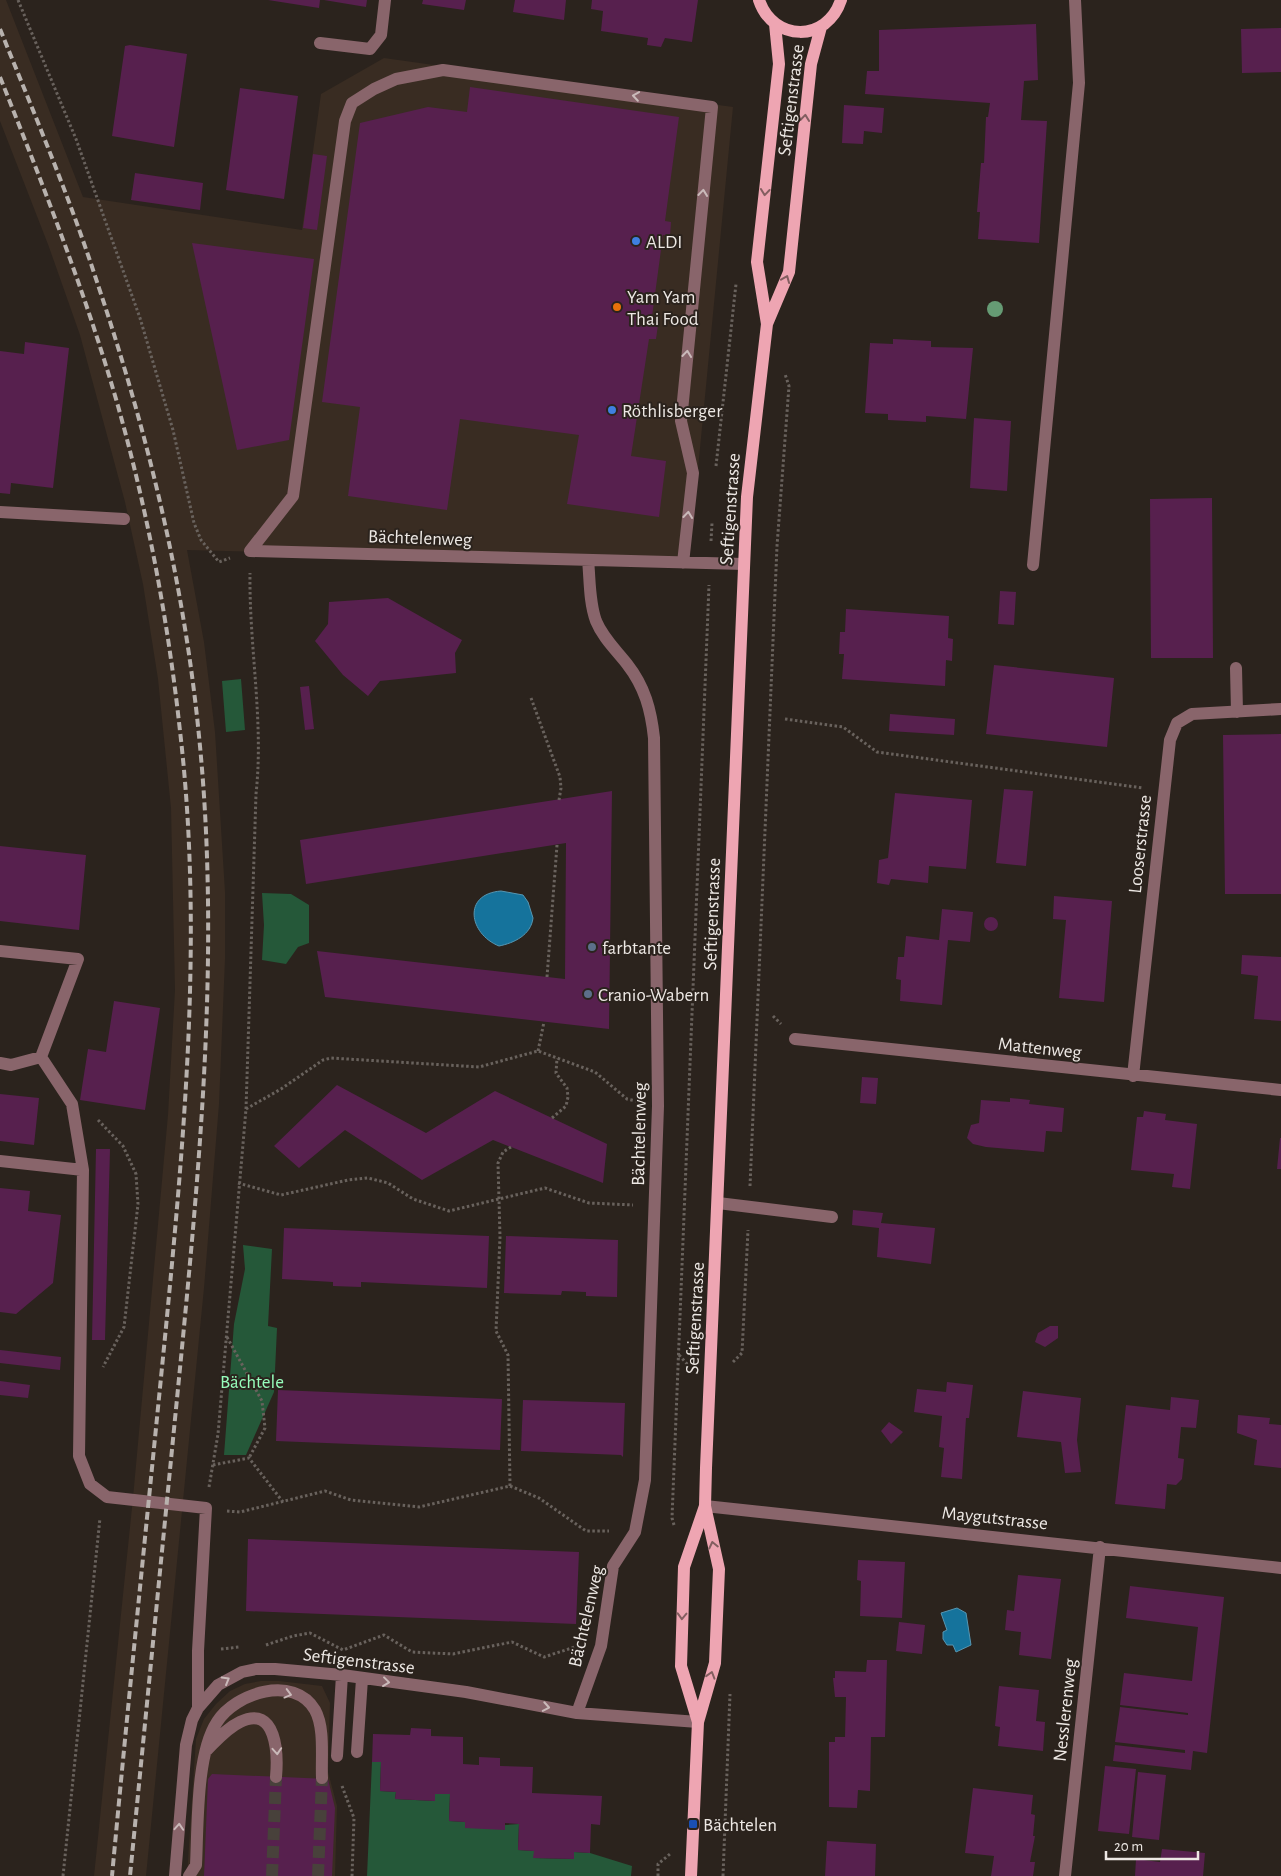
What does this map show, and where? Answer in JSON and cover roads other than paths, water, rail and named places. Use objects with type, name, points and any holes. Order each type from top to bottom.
[{"type":"main road","points":[[759,0],[767,17],[774,24],[787,30],[801,32],[821,27],[836,11],[841,0]]},
{"type":"main road","name":"Seftigenstrasse","points":[[691,1876],[698,1722],[715,1663],[719,1569],[705,1506],[709,1388],[747,497],[767,324],[757,262],[779,64],[774,24]]},
{"type":"main road","name":"Seftigenstrasse","points":[[767,324],[790,272],[810,73],[814,48],[821,27]]},
{"type":"main road","name":"Seftigenstrasse","points":[[698,1722],[681,1666],[684,1567],[705,1506]]},
{"type":"street","points":[[320,42],[370,49],[381,36],[385,0]]},
{"type":"street","points":[[1033,565],[1079,83],[1075,0]]},
{"type":"street","name":"Bächtelenweg","points":[[682,563],[693,473],[681,421],[712,107],[443,70],[396,79],[361,96],[349,108],[344,121],[293,496],[250,551],[710,564],[744,564]]},
{"type":"street","points":[[0,512],[124,519]]},
{"type":"street","name":"Bächtelenweg","points":[[578,1713],[601,1646],[613,1566],[635,1532],[644,1480],[656,1206],[658,1106],[654,738],[652,712],[644,690],[628,665],[604,637],[596,620],[588,560]]},
{"type":"street","points":[[1236,668],[1237,712]]},
{"type":"street","name":"Looserstrasse","points":[[1133,1076],[1170,740],[1177,723],[1192,714],[1281,709]]},
{"type":"street","points":[[0,951],[78,959],[41,1057]]},
{"type":"street","name":"Mattenweg","points":[[795,1039],[1133,1076],[1281,1090]]},
{"type":"street","points":[[0,1063],[10,1065],[41,1057]]},
{"type":"street","points":[[41,1057],[72,1104],[83,1170],[80,1456],[84,1474],[99,1493],[107,1496],[206,1508],[198,1651],[198,1708]]},
{"type":"street","points":[[0,1161],[83,1170]]},
{"type":"street","points":[[718,1204],[832,1217]]},
{"type":"street","name":"Maygutstrasse","points":[[705,1506],[1281,1568]]},
{"type":"street","name":"Nesslerenweg","points":[[1065,1876],[1100,1548]]},
{"type":"street","name":"Seftigenstrasse","points":[[176,1876],[186,1745],[198,1708],[218,1685],[242,1672],[256,1669],[275,1669],[342,1676],[466,1692],[578,1713],[698,1722]]},
{"type":"street","points":[[337,1756],[342,1676]]},
{"type":"street","points":[[356,1752],[362,1679]]},
{"type":"street","points":[[189,1876],[196,1865],[201,1776],[207,1750],[217,1722],[234,1704],[264,1691],[291,1694],[310,1705],[318,1718],[322,1778]]},
{"type":"street","points":[[207,1750],[233,1726],[248,1719],[255,1719],[266,1726],[274,1737],[278,1756],[276,1777]]},
{"type":"water","points":[[501,891],[523,895],[528,902],[533,918],[532,924],[525,934],[510,943],[499,946],[481,933],[474,915],[475,907],[480,899],[488,894]]},
{"type":"water","points":[[957,1608],[966,1613],[971,1645],[956,1652],[953,1645],[947,1645],[943,1639],[943,1632],[947,1630],[941,1613]]},
{"type":"tunnel","points":[[272,1876],[276,1777]]},
{"type":"tunnel","points":[[318,1876],[322,1778]]},
{"type":"railway","points":[[0,29],[76,220],[116,340],[148,451],[184,621],[199,736],[205,814],[208,970],[201,1125],[188,1280],[130,1876]]},
{"type":"railway","points":[[0,77],[78,281],[106,364],[129,446],[148,527],[163,608],[180,731],[187,805],[191,954],[185,1104],[166,1327],[112,1876]]},
{"type":"place","name":"ALDI","points":[[636,241]]},
{"type":"place","name":"Yam Yam Thai Food","points":[[617,307]]},
{"type":"place","name":"Röthlisberger","points":[[612,410]]},
{"type":"place","name":"farbtante","points":[[592,947]]},
{"type":"place","name":"Cranio-Wabern","points":[[588,994]]},
{"type":"place","name":"Bächtelen","points":[[693,1824]]},
{"type":"park label","name":"Bächtele","points":[[252,1381]]}]
